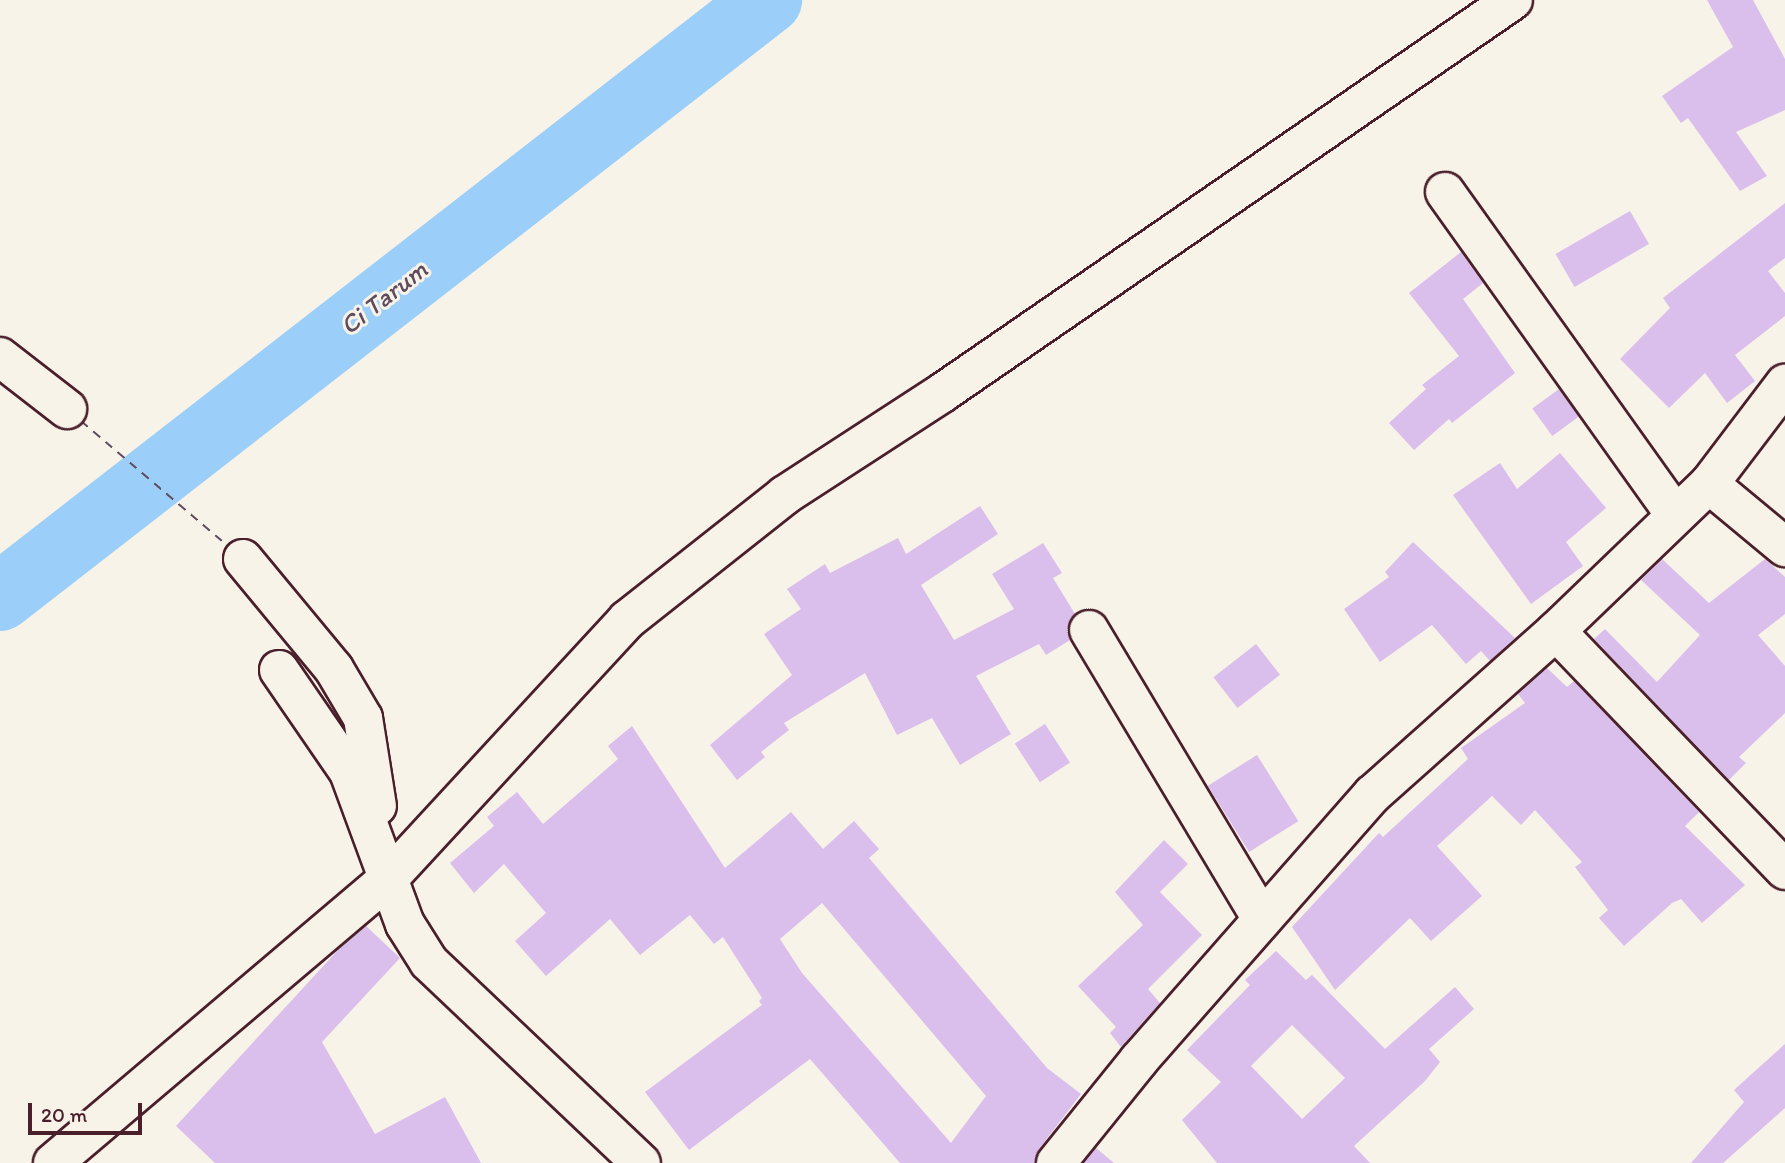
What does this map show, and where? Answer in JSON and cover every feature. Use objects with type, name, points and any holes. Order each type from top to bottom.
[{"type":"street","points":[[52,1163],[388,878],[627,620],[785,495],[942,393],[1513,0]]},
{"type":"street","points":[[1445,192],[1675,514]]},
{"type":"street","points":[[0,357],[67,410]]},
{"type":"street","points":[[1056,1163],[1262,919],[1373,794],[1556,631],[1709,484],[1785,384]]},
{"type":"street","points":[[1709,484],[1785,547]]},
{"type":"street","points":[[243,559],[334,669],[363,718],[388,878]]},
{"type":"street","points":[[1089,630],[1262,919]]},
{"type":"street","points":[[1556,631],[1785,870]]},
{"type":"street","points":[[279,670],[349,772],[405,923],[429,962],[641,1163]]},
{"type":"building","points":[[1707,0],[1753,0],[1785,59],[1785,110],[1736,132],[1767,176],[1740,191],[1688,118],[1681,123],[1662,96],[1733,47]]},
{"type":"building","points":[[1785,203],[1785,258],[1768,271],[1785,293],[1785,316],[1735,355],[1755,381],[1727,403],[1705,373],[1669,408],[1620,359],[1670,308],[1663,298]]},
{"type":"building","points":[[1630,211],[1649,244],[1575,287],[1556,254]]},
{"type":"building","points":[[1461,252],[1483,283],[1463,299],[1515,373],[1452,423],[1449,419],[1414,450],[1389,423],[1426,389],[1422,385],[1459,356],[1409,293]]},
{"type":"building","points":[[1559,389],[1579,417],[1552,436],[1532,408]]},
{"type":"building","points":[[1560,453],[1606,508],[1566,542],[1583,566],[1531,604],[1453,495],[1500,463],[1517,489]]},
{"type":"building","points":[[980,506],[998,534],[921,585],[954,640],[1014,609],[992,574],[1043,543],[1062,573],[1053,578],[1075,614],[1067,630],[1070,640],[1046,655],[1039,644],[976,676],[1011,734],[960,765],[932,718],[897,735],[865,673],[784,723],[789,730],[761,752],[765,757],[737,780],[710,745],[792,675],[764,634],[801,609],[787,589],[825,564],[830,573],[898,538],[906,554]]},
{"type":"building","points":[[1413,542],[1515,638],[1490,661],[1481,651],[1466,664],[1432,625],[1380,662],[1344,609],[1389,577],[1385,572]]},
{"type":"building","points":[[1662,559],[1709,603],[1765,559],[1785,577],[1785,614],[1758,635],[1785,666],[1785,713],[1739,757],[1746,763],[1729,780],[1594,639],[1605,629],[1657,682],[1700,635],[1641,580]]},
{"type":"building","points":[[1256,644],[1280,675],[1237,708],[1213,677]]},
{"type":"building","points":[[1547,668],[1567,687],[1574,681],[1699,812],[1685,826],[1745,885],[1702,923],[1681,899],[1672,903],[1624,946],[1599,918],[1608,910],[1575,867],[1582,862],[1535,810],[1521,825],[1492,796],[1437,846],[1482,896],[1431,941],[1410,918],[1335,990],[1292,927],[1379,833],[1383,837],[1468,759],[1461,748],[1525,703],[1518,694]]},
{"type":"building","points":[[1045,724],[1070,763],[1040,782],[1015,744]]},
{"type":"building","points":[[632,726],[725,868],[791,812],[823,849],[854,821],[879,849],[869,858],[1047,1068],[1081,1094],[1039,1149],[1035,1163],[900,1163],[810,1059],[689,1150],[645,1092],[762,1005],[759,1001],[762,998],[723,937],[714,944],[690,915],[640,955],[610,919],[546,976],[515,941],[546,913],[504,864],[474,893],[450,863],[494,826],[487,817],[517,792],[543,824],[618,759],[608,746]],"holes":[[[822,903],[986,1096],[951,1143],[802,973],[780,939]]]},
{"type":"building","points":[[1257,755],[1298,821],[1249,852],[1208,786]]},
{"type":"building","points":[[1164,840],[1188,864],[1160,892],[1202,935],[1148,989],[1160,1003],[1121,1047],[1110,1033],[1116,1027],[1078,986],[1143,925],[1115,892]]},
{"type":"building","points":[[366,926],[400,958],[322,1042],[375,1134],[445,1097],[481,1163],[215,1163],[176,1126],[339,949]]},
{"type":"building","points":[[1276,951],[1306,980],[1312,975],[1385,1049],[1455,987],[1474,1009],[1429,1049],[1440,1062],[1425,1081],[1354,1146],[1370,1163],[1217,1163],[1182,1120],[1221,1082],[1187,1050],[1250,985],[1245,980]],"holes":[[[1292,1025],[1345,1078],[1302,1119],[1251,1066]]]},
{"type":"building","points":[[1785,1044],[1785,1108],[1723,1163],[1691,1163],[1744,1102],[1734,1090]]},
{"type":"building","points":[[1096,1148],[1114,1163],[1084,1163]]},
{"type":"waterway","name":"Ci Tarum","points":[[0,597],[768,0]]},
{"type":"ferry route","points":[[81,421],[229,547]]}]
